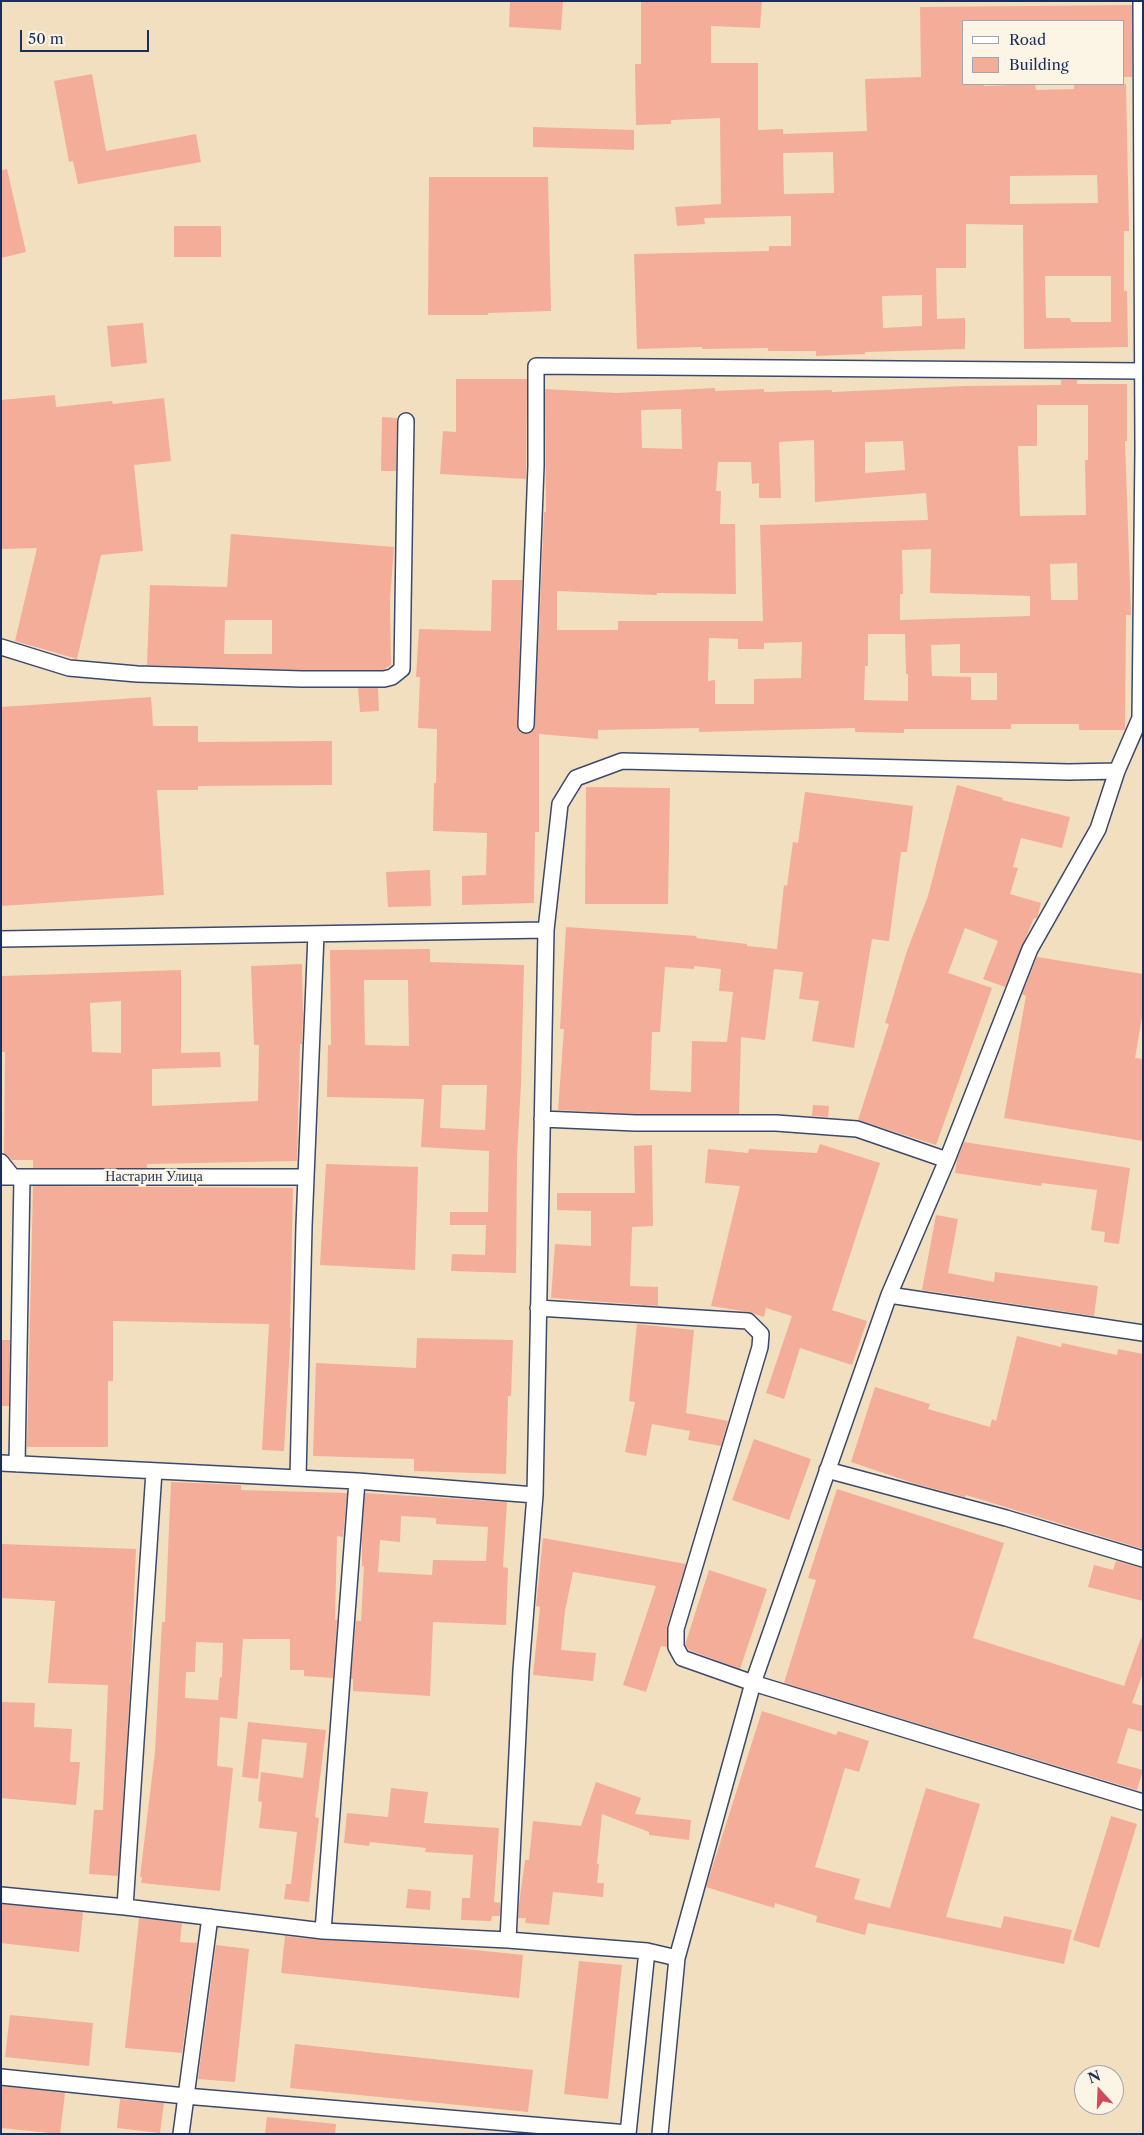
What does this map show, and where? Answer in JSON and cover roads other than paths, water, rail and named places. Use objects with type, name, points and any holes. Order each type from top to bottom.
[{"type":"street","points":[[660,2134],[677,1958],[753,1683],[889,1295],[947,1160],[1030,949],[1098,829],[1117,771],[1140,718],[1143,371],[1141,1]]},
{"type":"street","points":[[526,725],[536,466],[536,366],[1143,371]]},
{"type":"street","points":[[1,647],[69,668],[137,674],[302,680],[392,678],[402,669],[406,421]]},
{"type":"street","points":[[508,1940],[521,1670],[535,1495],[546,930],[560,804],[576,778],[622,761],[1069,772],[1117,771]]},
{"type":"street","points":[[1,939],[546,930]]},
{"type":"street","points":[[298,1478],[306,1177],[316,934]]},
{"type":"street","points":[[542,1119],[636,1123],[776,1123],[857,1129],[947,1160]]},
{"type":"street","points":[[1,1162],[12,1177],[17,1464]]},
{"type":"street","name":"Настарин Улица","points":[[12,1177],[306,1177]]},
{"type":"street","points":[[889,1295],[1143,1333]]},
{"type":"street","points":[[538,1308],[748,1321],[761,1334],[760,1347],[676,1629],[676,1647],[682,1658],[753,1683],[1143,1802]]},
{"type":"street","points":[[1,1463],[357,1481],[535,1495]]},
{"type":"street","points":[[827,1470],[1006,1518],[1143,1559]]},
{"type":"street","points":[[125,1907],[154,1471]]},
{"type":"street","points":[[323,1931],[357,1481]]},
{"type":"street","points":[[1,1895],[125,1907],[323,1931],[508,1940],[647,1951],[677,1958]]},
{"type":"street","points":[[181,2134],[210,1917]]},
{"type":"street","points":[[1,2077],[185,2096],[628,2134],[647,1951]]}]
